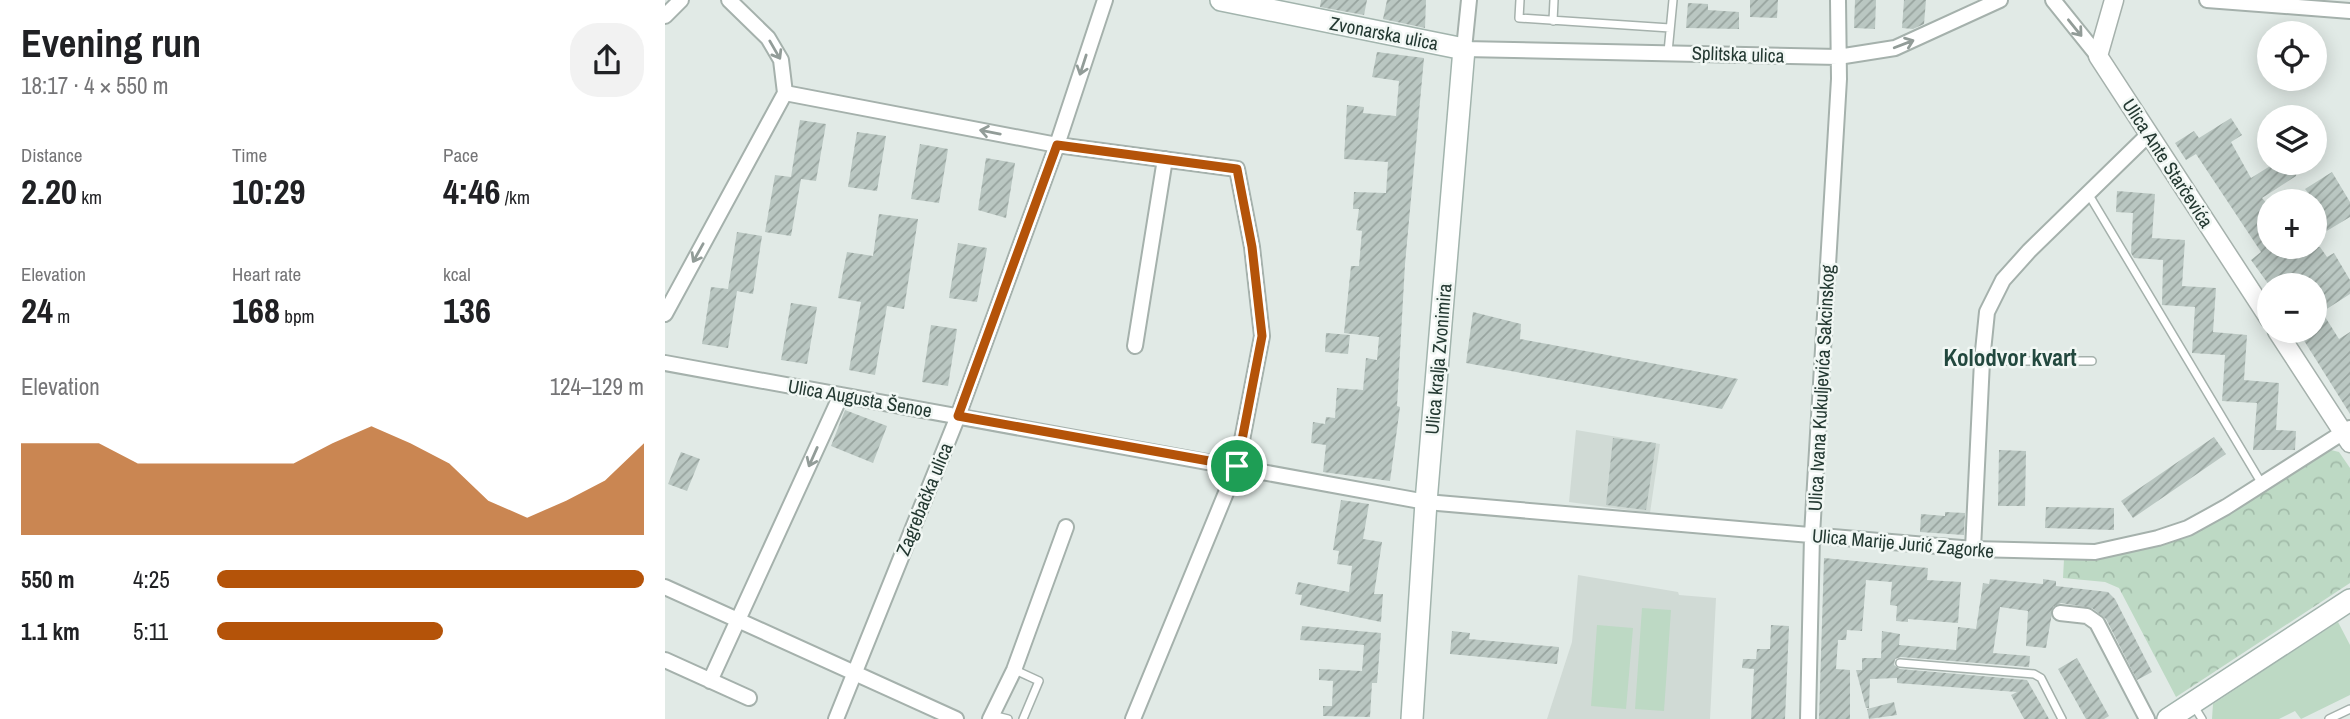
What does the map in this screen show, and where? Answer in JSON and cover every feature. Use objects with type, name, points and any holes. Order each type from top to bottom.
[{"type":"main road","name":"Zvonarska ulica","points":[[1221,0],[1464,49]]},
{"type":"main road","name":"Ulica kralja Zvonimira","points":[[1412,719],[1426,502],[1464,49]]},
{"type":"main road","points":[[2168,719],[2198,712],[2350,600]]},
{"type":"street","points":[[665,16],[681,0]]},
{"type":"street","points":[[665,314],[786,93],[781,60],[768,38],[729,0]]},
{"type":"street","name":"Zagrebačka ulica","points":[[836,719],[958,416],[1057,145],[1105,0]]},
{"type":"street","name":"Ulica kralja Zvonimira","points":[[1464,49],[1469,0]]},
{"type":"street","name":"Ulica Ivana Kukuljevića Sakcinskog","points":[[1808,719],[1812,535],[1838,57],[1838,0]]},
{"type":"street","name":"Splitska ulica","points":[[1464,49],[1838,57],[1895,48],[2000,0]]},
{"type":"street","points":[[2053,0],[2098,56]]},
{"type":"street","points":[[2098,56],[2114,0]]},
{"type":"street","points":[[2207,0],[2350,11]]},
{"type":"street","name":"Ulica Ante Starčevića","points":[[2098,56],[2257,300]]},
{"type":"street","points":[[786,93],[1057,145],[1237,169],[1252,247],[1262,336],[1237,466],[1133,719]]},
{"type":"street","points":[[1973,550],[1982,361],[1987,312],[2003,281],[2149,134]]},
{"type":"street","points":[[1135,346],[1165,159]]},
{"type":"street","points":[[2285,343],[2348,434]]},
{"type":"street","name":"Ulica Augusta Šenoe","points":[[665,363],[1426,502]]},
{"type":"street","points":[[711,681],[841,395]]},
{"type":"street","name":"Ulica Marije Jurić Zagorke","points":[[1426,502],[1973,550],[2095,552],[2137,545],[2188,527],[2348,434]]},
{"type":"street","points":[[991,717],[1014,670],[1066,527]]},
{"type":"street","points":[[665,586],[956,719]]},
{"type":"street","points":[[2060,613],[2087,616],[2097,623],[2147,719]]},
{"type":"street","points":[[665,660],[748,698]]},
{"type":"lane","points":[[1520,0],[1518,18],[1670,28]]},
{"type":"lane","points":[[1553,21],[1554,0]]},
{"type":"lane","points":[[1668,52],[1673,0]]},
{"type":"lane","points":[[2089,195],[2262,484]]},
{"type":"lane","points":[[1982,361],[2092,361]]},
{"type":"lane","points":[[1900,663],[2034,674],[2041,678],[2062,719]]},
{"type":"lane","points":[[1014,670],[1039,681],[1023,719]]},
{"type":"lane","points":[[2329,719],[2350,709]]},
{"type":"lane","points":[[991,717],[1008,719]]},
{"type":"shaded area","points":[[1576,430],[1660,444],[1650,513],[1569,502]]},
{"type":"shaded area","points":[[1578,575],[1678,592],[1679,595],[1716,598],[1710,719],[1547,719],[1572,642]]},
{"type":"green space","points":[[2331,450],[2339,452],[2350,468],[2350,583],[2176,697],[2119,588],[2105,582],[2063,578],[2064,559],[2138,551],[2172,540],[2237,508]]},
{"type":"green space","points":[[1642,608],[1671,610],[1664,711],[1635,709]]},
{"type":"green space","points":[[2338,622],[2350,645],[2350,695],[2301,719],[2295,711],[2279,719],[2212,719],[2213,704]]},
{"type":"green space","points":[[1597,625],[1633,628],[1626,709],[1591,706]]},
{"type":"building","points":[[1321,0],[1367,0],[1364,15],[1320,7]]},
{"type":"building","points":[[1387,0],[1426,0],[1425,28],[1383,19]]},
{"type":"building","points":[[1750,0],[1778,0],[1777,18],[1750,17]]},
{"type":"building","points":[[1855,0],[1876,0],[1875,29],[1854,28]]},
{"type":"building","points":[[1904,0],[1926,0],[1924,24],[1913,29],[1902,28]]},
{"type":"building","points":[[1688,3],[1708,4],[1708,10],[1739,12],[1739,29],[1686,28]]},
{"type":"building","points":[[1377,52],[1424,58],[1405,264],[1397,406],[1400,407],[1390,481],[1323,472],[1326,445],[1311,443],[1313,422],[1325,424],[1326,417],[1335,418],[1337,388],[1363,390],[1366,358],[1377,360],[1379,337],[1344,333],[1351,266],[1359,266],[1362,231],[1356,230],[1359,209],[1353,209],[1354,192],[1386,193],[1388,162],[1344,159],[1347,105],[1364,107],[1363,113],[1396,116],[1399,81],[1372,77]]},
{"type":"building","points":[[2231,118],[2242,135],[2231,142],[2251,178],[2257,174],[2296,175],[2276,189],[2257,189],[2257,246],[2196,154],[2186,160],[2175,143],[2194,131],[2199,138]]},
{"type":"building","points":[[800,120],[826,124],[816,181],[801,179],[791,236],[765,232],[775,175],[791,177]]},
{"type":"building","points":[[857,132],[886,136],[877,191],[848,187]]},
{"type":"building","points":[[920,144],[948,149],[939,203],[911,199]]},
{"type":"building","points":[[986,158],[1015,163],[1006,218],[978,210]]},
{"type":"building","points":[[2332,172],[2350,202],[2350,217],[2327,231],[2327,189],[2305,189]]},
{"type":"building","points":[[2117,191],[2155,194],[2152,238],[2185,240],[2182,286],[2216,288],[2213,332],[2247,335],[2244,380],[2279,383],[2276,430],[2296,431],[2295,450],[2253,450],[2257,403],[2222,401],[2225,355],[2192,353],[2195,307],[2162,305],[2163,260],[2134,258],[2131,253],[2133,213],[2116,212]]},
{"type":"building","points":[[879,214],[918,219],[904,309],[887,306],[875,375],[849,370],[861,302],[838,298],[847,252],[873,256]]},
{"type":"building","points":[[737,232],[762,236],[753,294],[737,291],[728,348],[702,344],[711,287],[728,289]]},
{"type":"building","points":[[958,243],[987,248],[977,302],[949,298]]},
{"type":"building","points":[[2334,253],[2350,280],[2350,294],[2327,309],[2327,273],[2260,273],[2251,260],[2257,255],[2257,259],[2327,259]]},
{"type":"building","points":[[791,303],[817,307],[807,364],[781,360]]},
{"type":"building","points":[[1473,312],[1521,324],[1520,339],[1738,379],[1722,409],[1466,363]]},
{"type":"building","points":[[2327,320],[2339,339],[2350,332],[2350,414],[2306,343],[2327,343]]},
{"type":"building","points":[[931,325],[957,329],[948,386],[922,382]]},
{"type":"building","points":[[1326,333],[1350,335],[1348,354],[1325,352]]},
{"type":"building","points":[[845,410],[887,426],[873,463],[831,446]]},
{"type":"building","points":[[2214,437],[2226,454],[2133,518],[2121,501]]},
{"type":"building","points":[[1613,438],[1656,443],[1646,510],[1606,505]]},
{"type":"building","points":[[1999,450],[2026,451],[2025,506],[1998,506]]},
{"type":"building","points":[[681,452],[700,459],[687,491],[668,484]]},
{"type":"building","points":[[1341,500],[1369,504],[1363,539],[1382,542],[1374,594],[1383,594],[1381,622],[1300,605],[1302,595],[1295,594],[1298,582],[1349,592],[1352,566],[1337,564],[1339,551],[1333,550]]},
{"type":"building","points":[[2046,507],[2114,508],[2114,530],[2045,528]]},
{"type":"building","points":[[1945,512],[1965,513],[1964,535],[1920,532],[1921,514],[1945,516]]},
{"type":"building","points":[[1824,558],[1928,568],[1927,580],[1961,582],[1958,623],[1908,619],[1908,622],[1896,621],[1897,606],[1890,605],[1892,582],[1866,580],[1862,631],[1847,630],[1846,640],[1838,640],[1836,669],[1850,670],[1850,719],[1819,719]]},
{"type":"building","points":[[1990,579],[2043,584],[2043,579],[2056,581],[2056,586],[2108,592],[2115,599],[2152,672],[2137,680],[2106,619],[2092,608],[2061,603],[2053,607],[2046,648],[2026,646],[2028,611],[2000,607],[1993,653],[2030,656],[2029,667],[1901,657],[1895,659],[1894,665],[1900,669],[2027,680],[2049,719],[2024,719],[2011,695],[2017,692],[1897,683],[1897,678],[1870,679],[1869,708],[1866,708],[1856,670],[1862,670],[1862,658],[1881,658],[1882,631],[1900,634],[1899,645],[1956,650],[1958,627],[1976,629],[1983,583],[1989,584]]},
{"type":"building","points":[[1771,625],[1789,626],[1785,719],[1751,719],[1754,669],[1742,668],[1743,659],[1756,659],[1757,649],[1770,649]]},
{"type":"building","points":[[1302,626],[1381,633],[1377,683],[1372,683],[1370,717],[1323,716],[1323,706],[1332,706],[1333,681],[1319,680],[1319,669],[1362,671],[1364,645],[1300,640]]},
{"type":"building","points":[[1452,631],[1470,633],[1469,639],[1559,647],[1557,664],[1450,654]]},
{"type":"building","points":[[2077,658],[2109,716],[2104,719],[2086,719],[2058,669]]},
{"type":"building","points":[[1894,702],[1897,715],[1869,719],[1867,709]]},
{"type":"district","name":"Kolodvor kvart","points":[[2010,358]]},
{"type":"route","points":[[1057,145],[1237,169],[1252,247],[1262,336],[1237,466],[958,416],[1057,145]]}]
